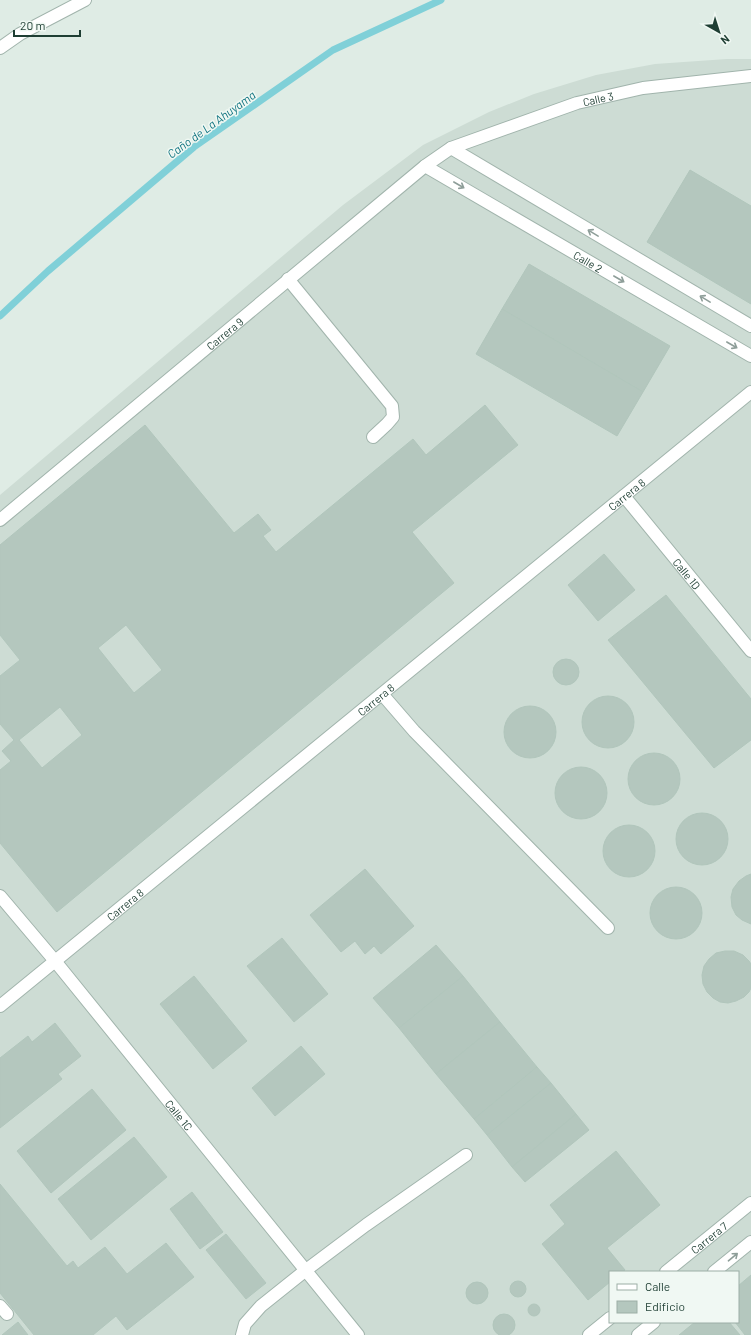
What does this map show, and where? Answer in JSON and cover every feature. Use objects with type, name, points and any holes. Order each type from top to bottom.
[{"type":"street","points":[[0,48],[20,34],[85,0]]},
{"type":"street","name":"Calle 3","points":[[451,148],[576,103],[643,88],[751,76]]},
{"type":"street","points":[[451,148],[751,326]]},
{"type":"street","name":"Carrera 9","points":[[0,520],[288,279],[425,166],[451,148]]},
{"type":"street","name":"Calle 2","points":[[425,166],[751,356]]},
{"type":"street","points":[[288,279],[392,406],[393,417],[373,438]]},
{"type":"street","name":"Carrera 8","points":[[0,1006],[751,392]]},
{"type":"street","name":"Calle 1D","points":[[624,496],[751,651]]},
{"type":"street","points":[[382,694],[414,731],[608,928]]},
{"type":"street","name":"Calle 1C","points":[[0,896],[55,961],[358,1335]]},
{"type":"street","points":[[242,1335],[246,1324],[261,1306],[366,1225],[466,1155]]},
{"type":"street","name":"Carrera 7","points":[[667,1271],[751,1203]]},
{"type":"street","points":[[715,1271],[751,1242]]},
{"type":"street","points":[[589,1335],[609,1319]]},
{"type":"street","points":[[638,1335],[653,1323]]},
{"type":"shaded area","points":[[727,59],[751,59],[751,1335],[0,1335],[0,495],[343,205],[423,145],[489,112],[534,94],[596,75],[655,64]]},
{"type":"building","points":[[690,170],[751,206],[751,304],[647,242]]},
{"type":"building","points":[[529,264],[670,346],[643,392],[502,309]]},
{"type":"building","points":[[502,309],[643,392],[617,436],[476,354]]},
{"type":"building","points":[[485,405],[518,445],[412,532],[454,583],[57,912],[0,843],[0,770],[11,761],[2,751],[14,740],[0,724],[0,676],[20,660],[0,635],[0,545],[145,425],[234,533],[258,514],[271,530],[263,536],[276,552],[413,439],[426,455]],"holes":[[[126,625],[162,670],[134,693],[98,648]],[[60,707],[82,735],[42,768],[19,740]]]},
{"type":"building","points":[[604,554],[635,590],[598,621],[568,585]]},
{"type":"building","points":[[666,595],[751,699],[751,740],[714,768],[608,640]]},
{"type":"building","points":[[566,659],[575,663],[579,672],[575,681],[566,685],[557,681],[553,672],[557,663]]},
{"type":"building","points":[[608,696],[622,700],[630,708],[634,722],[630,736],[622,744],[608,748],[594,744],[586,736],[582,722],[586,708],[594,700]]},
{"type":"building","points":[[530,706],[544,710],[552,718],[556,732],[552,746],[544,754],[530,758],[516,754],[508,746],[504,732],[508,718],[516,710]]},
{"type":"building","points":[[654,753],[668,757],[676,765],[680,779],[676,793],[668,801],[654,805],[640,801],[632,793],[628,779],[632,765],[640,757]]},
{"type":"building","points":[[581,767],[595,771],[603,779],[607,793],[603,807],[595,815],[581,819],[567,815],[559,807],[555,793],[559,779],[567,771]]},
{"type":"building","points":[[702,813],[716,817],[724,825],[728,839],[724,853],[716,861],[702,865],[688,861],[680,853],[676,839],[680,825],[688,817]]},
{"type":"building","points":[[629,825],[643,829],[651,837],[655,851],[651,865],[643,873],[629,877],[615,873],[607,865],[603,851],[607,837],[615,829]]},
{"type":"building","points":[[365,869],[414,926],[381,954],[374,946],[365,954],[355,941],[341,952],[310,915]]},
{"type":"building","points":[[751,874],[751,924],[742,920],[736,915],[732,907],[731,897],[733,889],[739,881]]},
{"type":"building","points":[[676,887],[690,891],[698,899],[702,913],[698,927],[690,935],[676,939],[662,935],[654,927],[650,913],[654,899],[662,891]]},
{"type":"building","points":[[282,938],[328,994],[294,1022],[247,966]]},
{"type":"building","points":[[436,945],[463,976],[399,1028],[373,998]]},
{"type":"building","points":[[734,951],[743,955],[751,964],[751,988],[749,992],[744,997],[728,1003],[720,1002],[707,992],[703,984],[702,975],[704,966],[709,959],[716,953]]},
{"type":"building","points":[[194,976],[247,1041],[213,1069],[160,1004]]},
{"type":"building","points":[[463,976],[500,1022],[436,1074],[399,1028]]},
{"type":"building","points":[[500,1022],[537,1067],[474,1119],[436,1074]]},
{"type":"building","points":[[55,1023],[81,1056],[58,1074],[62,1079],[0,1128],[0,1058],[28,1036],[32,1042]]},
{"type":"building","points":[[301,1046],[325,1074],[275,1116],[252,1088]]},
{"type":"building","points":[[537,1067],[551,1083],[487,1135],[474,1119]]},
{"type":"building","points":[[551,1083],[576,1114],[512,1167],[487,1135]]},
{"type":"building","points":[[92,1089],[126,1130],[51,1193],[17,1151]]},
{"type":"building","points":[[576,1114],[589,1130],[525,1182],[512,1167]]},
{"type":"building","points":[[134,1137],[167,1177],[91,1240],[58,1199]]},
{"type":"building","points":[[616,1151],[660,1205],[607,1248],[625,1270],[609,1271],[609,1283],[588,1300],[542,1244],[565,1224],[550,1205]]},
{"type":"building","points":[[0,1184],[67,1266],[73,1261],[78,1268],[105,1247],[127,1274],[166,1243],[194,1277],[127,1330],[116,1316],[93,1335],[34,1335],[0,1293]]},
{"type":"building","points":[[192,1192],[223,1232],[200,1249],[170,1209]]},
{"type":"building","points":[[226,1234],[266,1283],[246,1299],[206,1250]]},
{"type":"building","points":[[751,1275],[751,1335],[745,1335],[736,1323],[739,1323],[739,1285]]},
{"type":"building","points":[[515,1281],[521,1281],[526,1286],[524,1295],[521,1297],[515,1297],[510,1292],[510,1286]]},
{"type":"building","points":[[477,1282],[485,1285],[488,1293],[485,1301],[477,1304],[469,1301],[466,1293],[469,1285]]},
{"type":"building","points":[[534,1304],[538,1306],[540,1310],[538,1314],[534,1316],[530,1314],[528,1310],[530,1306]]},
{"type":"building","points":[[504,1314],[508,1315],[514,1321],[514,1329],[508,1335],[504,1336],[500,1335],[494,1329],[493,1325],[494,1321],[500,1315]]},
{"type":"building","points":[[18,1322],[28,1335],[2,1335]]},
{"type":"building","points":[[694,1323],[730,1323],[740,1335],[679,1335]]},
{"type":"waterway","name":"Caño de La Ahuyama","points":[[0,316],[48,271],[194,147],[333,50],[441,0]]}]
